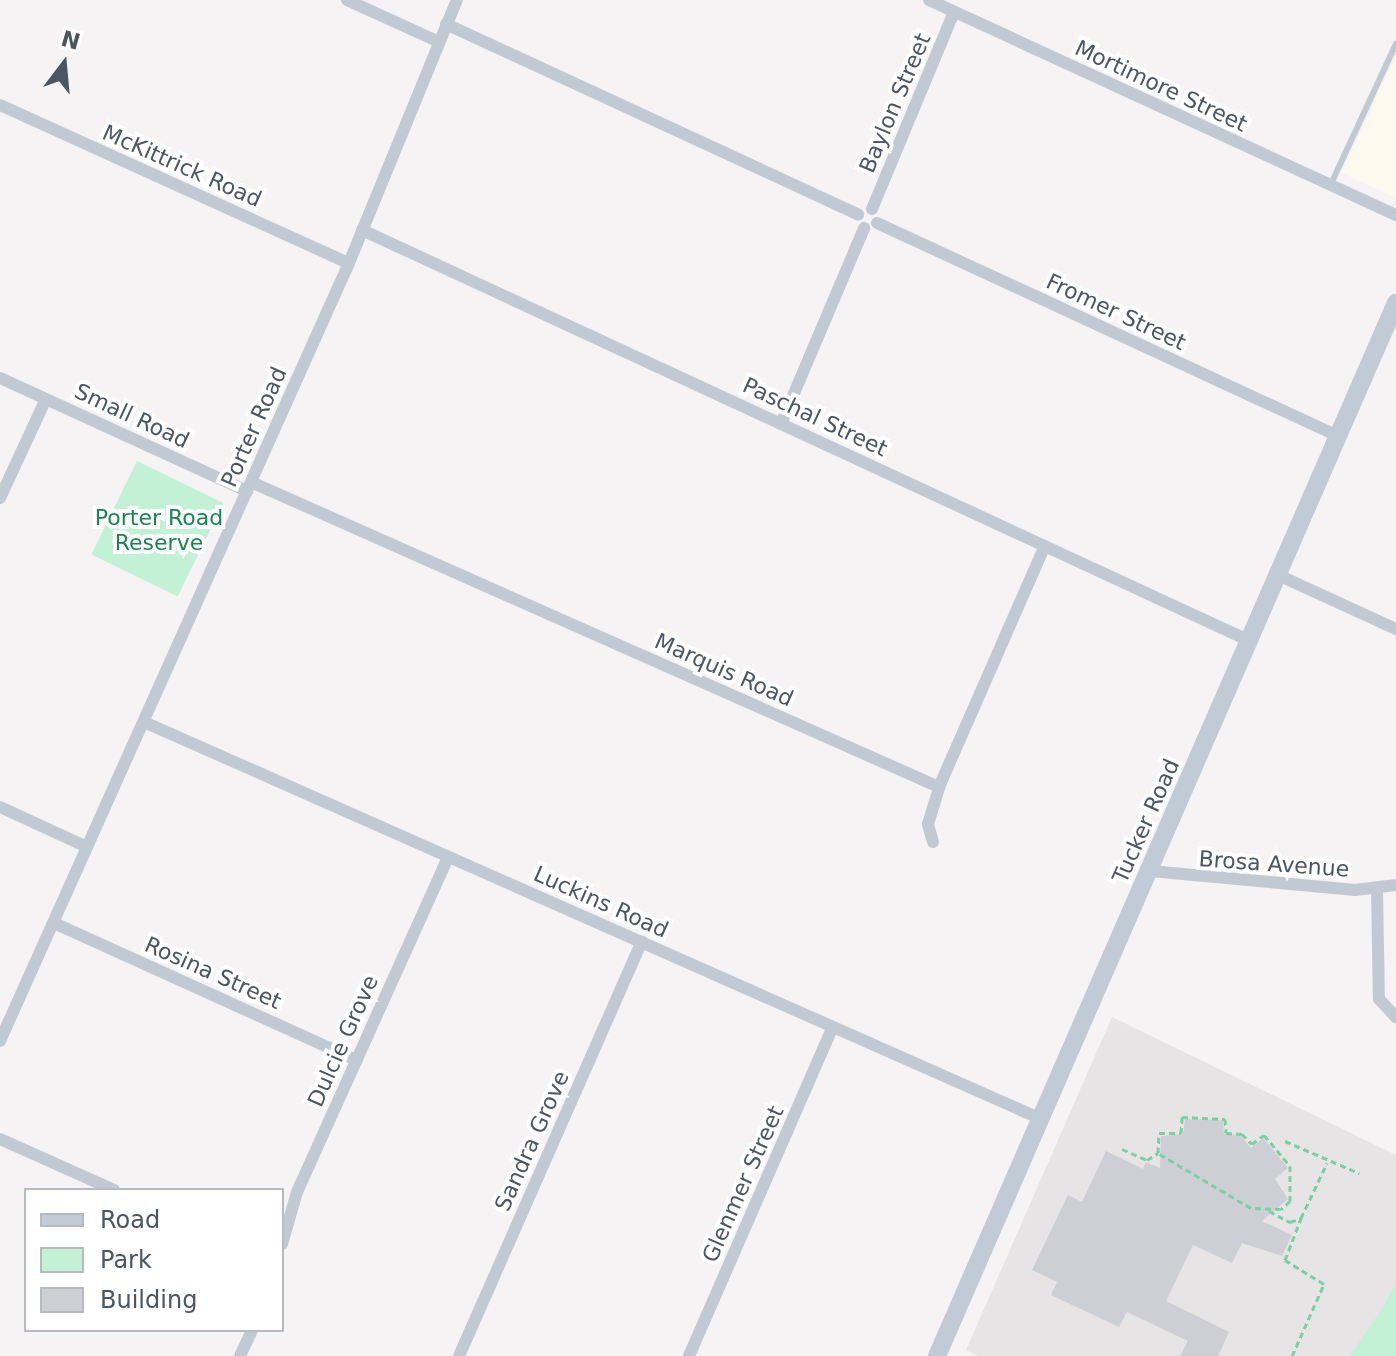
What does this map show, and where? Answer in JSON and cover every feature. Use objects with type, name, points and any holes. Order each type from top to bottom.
[{"type":"street","points":[[347,0],[439,42]]},
{"type":"street","name":"Porter Road","points":[[0,1041],[349,263],[457,0]]},
{"type":"street","name":"Mortimore Street","points":[[929,0],[1329,187],[1396,215]]},
{"type":"street","name":"Baylon Street","points":[[872,209],[954,12]]},
{"type":"street","points":[[446,24],[858,214],[864,228]]},
{"type":"street","name":"McKittrick Road","points":[[0,105],[349,263]]},
{"type":"street","points":[[781,424],[864,228],[877,223],[872,209],[858,214]]},
{"type":"street","name":"Mortimore Street","points":[[1377,209],[1396,221]]},
{"type":"street","name":"Fromer Street","points":[[877,223],[1338,436]]},
{"type":"street","name":"Paschal Street","points":[[362,230],[1250,641]]},
{"type":"street","name":"Tucker Road","points":[[937,1356],[1395,309]]},
{"type":"street","name":"Small Road","points":[[0,378],[249,487]]},
{"type":"street","points":[[0,498],[46,399]]},
{"type":"street","name":"Marquis Road","points":[[249,487],[939,787]]},
{"type":"street","points":[[933,842],[928,824],[939,787],[1045,546]]},
{"type":"street","points":[[1278,575],[1396,629]]},
{"type":"street","name":"Luckins Road","points":[[144,722],[1041,1119]]},
{"type":"street","points":[[0,807],[87,847]]},
{"type":"street","name":"Dulcie Grove","points":[[284,1239],[356,1060],[448,857]]},
{"type":"street","name":"Brosa Avenue","points":[[1150,871],[1377,889],[1396,885]]},
{"type":"street","points":[[1377,889],[1379,999],[1396,1017]]},
{"type":"street","name":"Rosina Street","points":[[54,923],[356,1060]]},
{"type":"street","name":"Sandra Grove","points":[[459,1356],[642,942]]},
{"type":"street","name":"Glenmer Street","points":[[689,1356],[833,1027]]},
{"type":"street","points":[[0,1139],[110,1188]]},
{"type":"street","points":[[240,1356],[251,1332]]},
{"type":"lane","points":[[1329,187],[1396,44]]},
{"type":"path","points":[[1158,1153],[1159,1133],[1181,1133],[1182,1117],[1225,1119],[1226,1133],[1242,1134],[1252,1144],[1264,1135],[1290,1166],[1290,1201],[1266,1210]]},
{"type":"path","points":[[1285,1141],[1327,1163],[1359,1173]]},
{"type":"path","points":[[1122,1149],[1147,1160],[1158,1153]]},
{"type":"path","points":[[1158,1153],[1242,1198],[1239,1203],[1266,1210],[1290,1222],[1301,1218]]},
{"type":"path","points":[[1292,1356],[1324,1284],[1285,1260],[1327,1163]]},
{"type":"shaded area","points":[[1396,54],[1396,198],[1342,173]]},
{"type":"shaded area","points":[[1112,1017],[1396,1155],[1396,1356],[978,1356],[966,1350]]},
{"type":"green space","name":"Porter Road Reserve","points":[[137,461],[223,503],[178,597],[91,554]]},
{"type":"green space","points":[[1396,1283],[1396,1356],[1350,1356],[1383,1307]]},
{"type":"building","points":[[1185,1119],[1223,1120],[1224,1134],[1240,1135],[1251,1148],[1263,1138],[1288,1168],[1275,1179],[1288,1199],[1262,1221],[1292,1235],[1282,1256],[1242,1243],[1232,1263],[1193,1245],[1166,1301],[1229,1332],[1218,1356],[1180,1356],[1188,1341],[1127,1312],[1119,1327],[1051,1295],[1057,1282],[1032,1270],[1068,1195],[1082,1202],[1106,1151],[1143,1169],[1146,1162],[1160,1168],[1161,1136],[1183,1134]]}]
